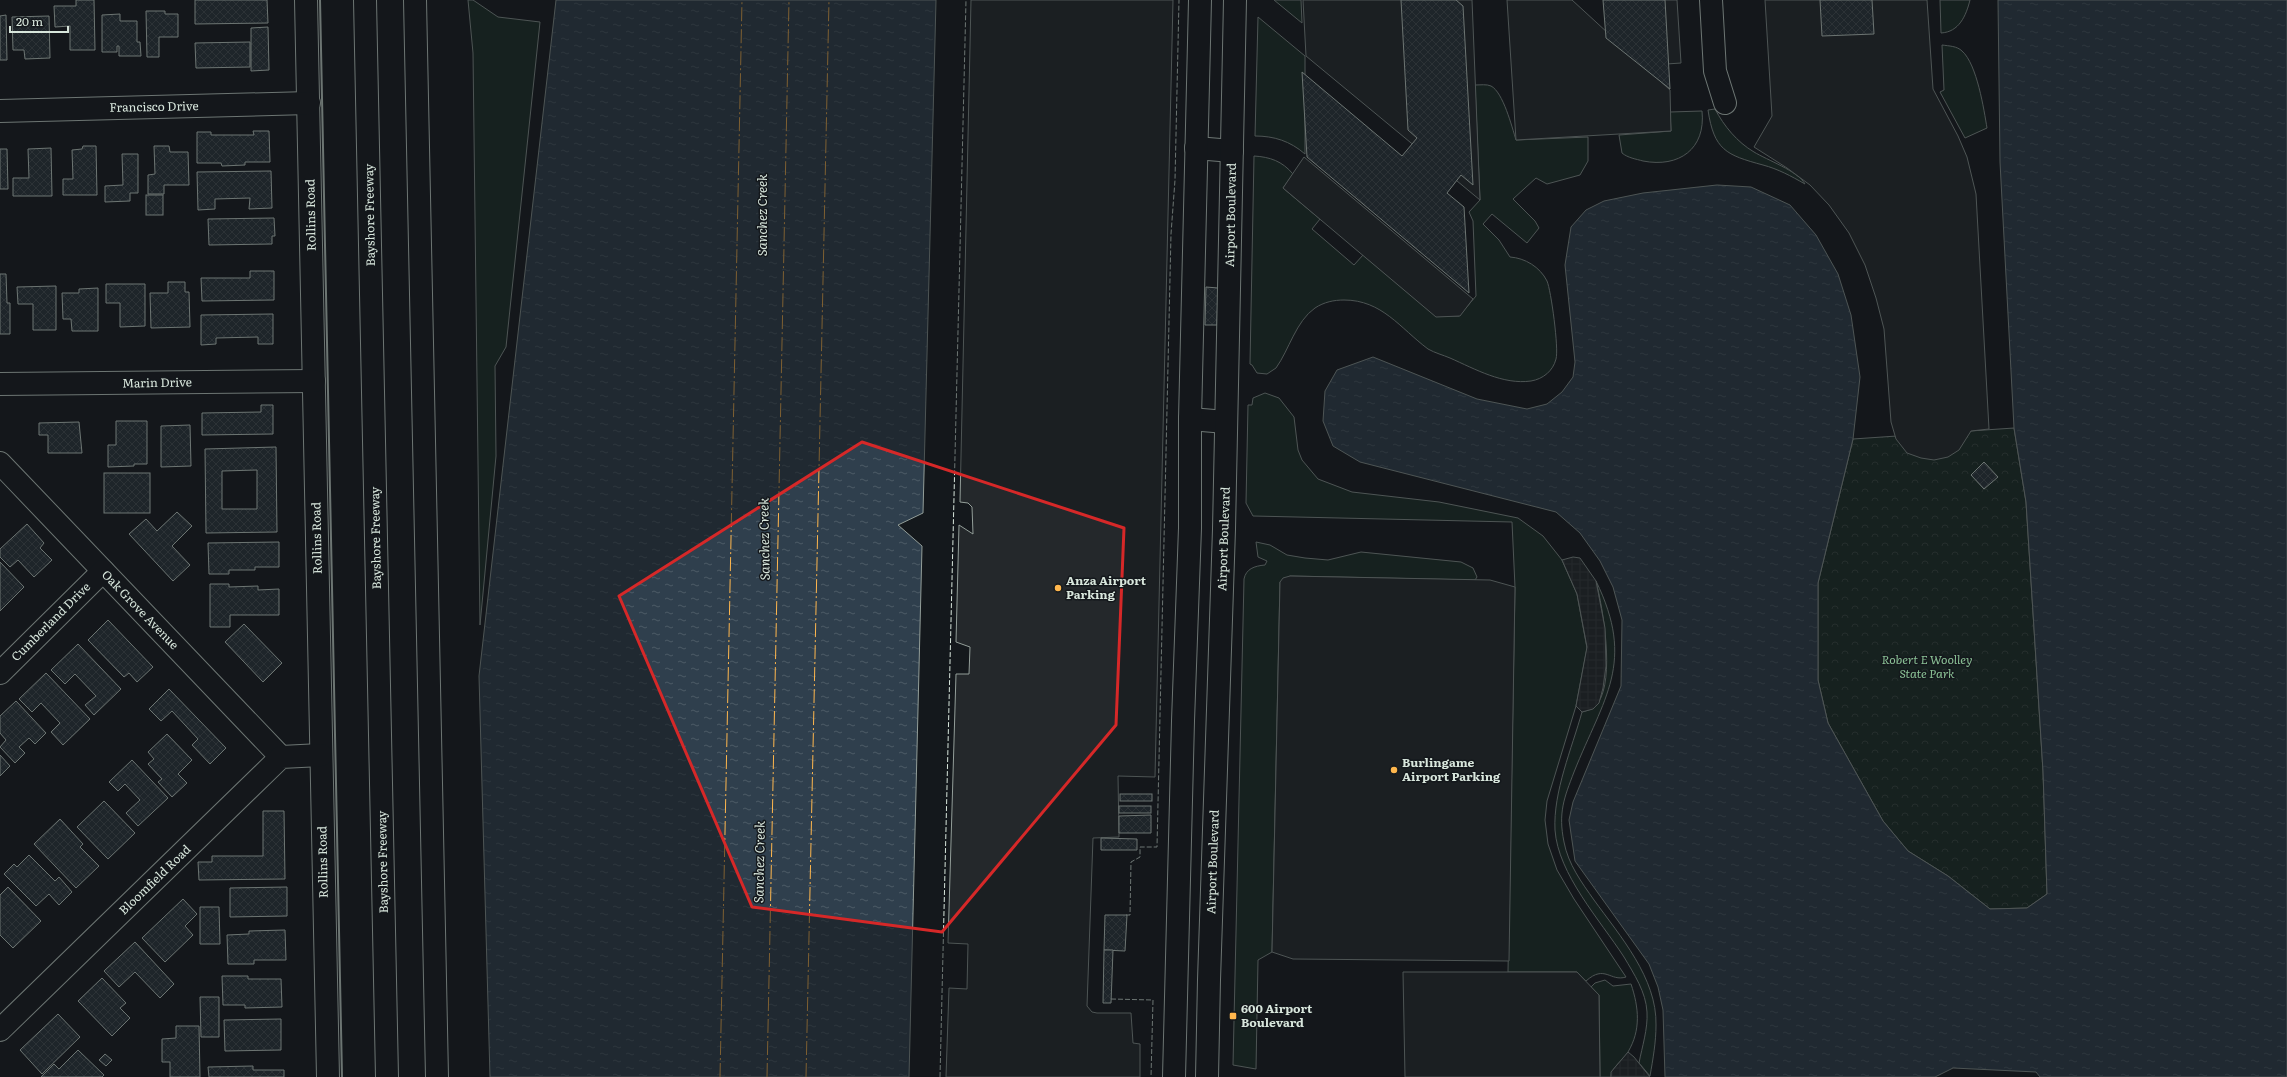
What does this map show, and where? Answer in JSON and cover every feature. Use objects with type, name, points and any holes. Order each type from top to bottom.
[{"type":"main road","name":"Rollins Road","points":[[306,0],[328,1077]]},
{"type":"main road","name":"Bayshore Freeway","points":[[365,0],[387,1077]]},
{"type":"main road","points":[[415,0],[437,1077]]},
{"type":"main road","points":[[1174,1077],[1183,721],[1190,528],[1190,419],[1200,0]]},
{"type":"main road","name":"Airport Boulevard","points":[[1207,1077],[1226,422],[1235,0]]},
{"type":"main road","points":[[1711,0],[1715,71],[1725,103]]},
{"type":"main road","name":"Francisco Drive","points":[[0,111],[309,103]]},
{"type":"main road","points":[[1196,148],[1232,151]]},
{"type":"main road","name":"Marin Drive","points":[[0,384],[314,381]]},
{"type":"main road","points":[[1190,419],[1226,422]]},
{"type":"main road","name":"Oak Grove Avenue","points":[[0,463],[281,758]]},
{"type":"main road","name":"Cumberland Drive","points":[[0,673],[103,571]]},
{"type":"main road","points":[[1183,721],[1218,723]]},
{"type":"main road","points":[[281,758],[321,755]]},
{"type":"main road","name":"Bloomfield Road","points":[[0,1030],[281,758]]},
{"type":"main road","points":[[1179,872],[1213,872]]},
{"type":"highlighted area","points":[[862,442],[1124,528],[1116,725],[942,932],[752,907],[619,596]]},
{"type":"green space","points":[[468,0],[473,0],[498,17],[540,22],[506,347],[495,366],[496,456],[480,625],[473,53]]},
{"type":"green space","points":[[1274,0],[1301,0],[1302,23]]},
{"type":"green space","points":[[1940,0],[1970,0],[1961,22],[1953,30],[1941,33]]},
{"type":"green space","points":[[1258,17],[1305,56],[1305,154],[1282,140],[1255,136]]},
{"type":"green space","points":[[1942,45],[1955,47],[1962,51],[1972,66],[1979,88],[1987,128],[1965,138],[1940,92],[1944,90]]},
{"type":"green space","points":[[1475,85],[1489,85],[1499,95],[1503,102],[1516,140],[1588,137],[1588,161],[1580,175],[1547,184],[1536,178],[1513,199],[1535,221],[1539,228],[1527,243],[1492,214],[1483,224],[1499,240],[1510,257],[1521,259],[1532,264],[1540,271],[1547,281],[1556,332],[1557,353],[1555,363],[1550,371],[1535,380],[1521,382],[1510,381],[1489,375],[1433,352],[1380,310],[1357,301],[1337,300],[1322,304],[1308,314],[1298,328],[1276,368],[1267,374],[1257,373],[1250,364],[1254,156],[1275,160],[1285,166],[1293,174],[1283,188],[1320,219],[1312,229],[1354,265],[1363,255],[1436,316],[1459,316],[1476,296],[1473,221],[1469,212],[1480,200]]},
{"type":"green space","points":[[1715,109],[1727,127],[1748,148],[1789,170],[1805,184],[1774,169],[1740,158],[1724,149],[1714,134],[1708,110]]},
{"type":"green space","points":[[1702,111],[1700,136],[1688,153],[1679,158],[1656,162],[1643,161],[1622,153],[1619,135],[1671,131],[1670,112]]},
{"type":"green space","points":[[1265,393],[1279,398],[1294,417],[1298,450],[1302,460],[1318,479],[1352,492],[1439,502],[1518,518],[1543,536],[1562,560],[1577,594],[1587,648],[1576,706],[1547,801],[1545,820],[1548,844],[1557,870],[1574,899],[1626,977],[1620,978],[1607,974],[1598,974],[1586,981],[1577,972],[1508,972],[1515,587],[1512,522],[1253,516],[1246,503],[1248,405],[1252,405],[1253,398]]},
{"type":"green space","name":"Robert E Woolley State Park","points":[[2014,428],[2026,502],[2043,771],[2047,894],[2027,908],[1990,909],[1948,876],[1908,851],[1883,821],[1828,723],[1818,680],[1818,583],[1853,439]]},
{"type":"green space","points":[[1256,542],[1270,545],[1287,555],[1305,558],[1328,560],[1361,552],[1461,562],[1473,568],[1477,577],[1475,580],[1290,576],[1280,582],[1272,952],[1258,960],[1256,1069],[1233,1065],[1244,579],[1249,570],[1257,566],[1265,565],[1267,561],[1258,557]]},
{"type":"green space","points":[[1596,581],[1608,610],[1614,635],[1615,658],[1605,700],[1567,790],[1562,814],[1562,832],[1566,850],[1576,873],[1625,943],[1644,974],[1655,1008],[1656,1025],[1655,1044],[1650,1076],[1639,1063],[1646,1031],[1647,1018],[1646,1005],[1642,990],[1624,957],[1592,912],[1572,880],[1558,847],[1555,830],[1555,815],[1560,785],[1582,712],[1597,705],[1603,692],[1606,677],[1606,643],[1602,608]]},
{"type":"green space","points":[[1605,980],[1613,986],[1631,984],[1637,1010],[1637,1027],[1632,1044],[1626,1055],[1613,1070],[1611,1077],[1600,1077],[1599,995],[1591,987],[1595,983]]},
{"type":"shaded area","name":"Anza Airport Parking","points":[[971,0],[1173,0],[1155,777],[1118,776],[1119,837],[1093,838],[1087,1006],[1092,1012],[1097,1013],[1131,1013],[1133,1043],[1140,1044],[1140,1077],[946,1077],[949,988],[967,989],[968,944],[948,943],[956,674],[969,674],[970,647],[956,642],[959,525],[973,534],[972,507],[968,503],[960,502]]},
{"type":"shaded area","points":[[1303,0],[1472,0],[1480,200],[1306,56]]},
{"type":"shaded area","points":[[1507,0],[1572,0],[1670,90],[1671,131],[1516,140]]},
{"type":"shaded area","points":[[1608,0],[1677,0],[1681,63],[1652,65]]},
{"type":"shaded area","points":[[1765,0],[1927,0],[1933,89],[1958,136],[1967,157],[1976,194],[1989,429],[1971,431],[1959,450],[1948,457],[1934,460],[1921,458],[1907,453],[1896,439],[1891,422],[1884,329],[1865,265],[1849,233],[1829,205],[1810,185],[1754,147],[1772,116]]},
{"type":"shaded area","points":[[1304,157],[1473,299],[1460,316],[1436,317],[1283,188]]},
{"type":"shaded area","points":[[1573,557],[1580,558],[1596,581],[1605,628],[1606,666],[1599,703],[1593,709],[1582,712],[1576,706],[1587,647],[1577,594],[1562,560]]},
{"type":"shaded area","name":"Burlingame Airport Parking","points":[[1290,576],[1490,580],[1515,587],[1509,961],[1293,959],[1272,952],[1280,582],[1283,578]]},
{"type":"shaded area","points":[[1403,972],[1577,972],[1599,995],[1600,1077],[1405,1077]]},
{"type":"shaded area","points":[[1628,1052],[1634,1057],[1650,1077],[1611,1077],[1611,1072]]},
{"type":"water","name":"Sanchez Creek","points":[[556,0],[936,0],[923,513],[898,525],[922,546],[909,1077],[490,1077],[479,676]]},
{"type":"water","points":[[1998,0],[2287,0],[2287,1077],[2040,1077],[2036,1072],[1953,1068],[1935,1077],[1665,1077],[1663,1010],[1658,987],[1649,964],[1575,861],[1569,820],[1573,802],[1621,686],[1622,620],[1613,587],[1600,561],[1580,533],[1556,512],[1360,462],[1333,446],[1323,421],[1325,391],[1337,370],[1373,357],[1477,399],[1527,409],[1547,404],[1562,392],[1573,377],[1575,362],[1565,265],[1571,227],[1586,210],[1604,201],[1643,193],[1717,185],[1751,187],[1790,205],[1816,235],[1838,274],[1851,315],[1860,377],[1853,439],[1818,583],[1818,680],[1828,723],[1883,821],[1908,851],[1948,876],[1990,909],[2027,908],[2047,894],[2043,771],[2026,502],[2014,428],[2000,162]]},
{"type":"building","points":[[76,0],[94,0],[95,50],[70,50],[70,26],[55,27],[54,6],[76,6]]},
{"type":"building","points":[[195,0],[267,0],[268,23],[195,24]]},
{"type":"building","points":[[1401,0],[1456,0],[1463,6],[1473,185],[1461,175],[1447,193],[1464,207],[1469,293],[1307,157],[1302,72],[1402,156],[1417,138],[1408,130]]},
{"type":"building","points":[[1603,0],[1665,0],[1670,89],[1606,38]]},
{"type":"building","points":[[1820,0],[1872,0],[1874,34],[1822,36]]},
{"type":"building","points":[[146,11],[165,11],[165,14],[178,14],[178,37],[159,37],[159,57],[147,57]]},
{"type":"building","points":[[120,14],[120,21],[137,21],[137,42],[140,42],[141,56],[119,56],[119,46],[117,46],[117,52],[102,52],[102,15]]},
{"type":"building","points":[[6,15],[7,60],[0,60],[0,16]]},
{"type":"building","points":[[49,16],[50,58],[25,59],[24,50],[13,50],[12,17]]},
{"type":"building","points":[[268,27],[269,70],[251,71],[251,28]]},
{"type":"building","points":[[250,42],[250,67],[196,68],[195,43]]},
{"type":"building","points":[[253,131],[269,131],[270,162],[245,162],[245,165],[222,166],[221,163],[197,163],[197,132],[211,132],[211,135],[254,135]]},
{"type":"building","points":[[83,146],[96,146],[97,195],[63,195],[63,179],[73,179],[72,150],[82,149]]},
{"type":"building","points":[[154,146],[169,146],[170,152],[188,152],[189,185],[164,185],[164,194],[148,194],[148,175],[155,174]]},
{"type":"building","points":[[51,148],[52,196],[13,196],[13,178],[29,178],[28,149]]},
{"type":"building","points":[[0,149],[7,149],[8,189],[0,189]]},
{"type":"building","points":[[122,154],[138,154],[138,193],[130,193],[130,201],[105,202],[105,186],[123,185]]},
{"type":"building","points":[[271,171],[272,208],[249,209],[250,198],[215,199],[215,209],[198,210],[197,172]]},
{"type":"building","points":[[146,195],[163,195],[163,215],[146,215]]},
{"type":"building","points":[[274,218],[275,236],[272,236],[272,244],[209,245],[208,219]]},
{"type":"building","points":[[250,271],[274,271],[274,300],[202,301],[201,278],[250,278]]},
{"type":"building","points":[[0,274],[6,274],[7,303],[10,303],[10,334],[0,334]]},
{"type":"building","points":[[168,282],[185,282],[185,292],[189,292],[190,327],[151,328],[150,293],[168,293]]},
{"type":"building","points":[[106,284],[145,284],[145,326],[120,327],[120,303],[106,303]]},
{"type":"building","points":[[56,286],[56,330],[33,330],[33,304],[18,304],[17,287]]},
{"type":"building","points":[[1206,287],[1218,288],[1217,325],[1205,325]]},
{"type":"building","points":[[98,288],[98,331],[72,331],[71,319],[63,319],[62,293],[79,293],[79,289]]},
{"type":"building","points":[[273,314],[273,344],[258,344],[258,337],[216,338],[216,344],[201,345],[201,315]]},
{"type":"building","points":[[261,405],[273,405],[273,434],[202,435],[202,413],[261,412]]},
{"type":"building","points":[[116,421],[147,421],[147,464],[108,467],[108,445],[116,445]]},
{"type":"building","points":[[79,422],[82,453],[48,453],[48,435],[39,435],[39,423]]},
{"type":"building","points":[[190,425],[191,466],[161,467],[161,426]]},
{"type":"building","points":[[276,447],[277,532],[206,533],[205,449]],"holes":[[[257,470],[257,509],[222,509],[222,471]]]},
{"type":"building","points":[[1984,462],[1998,477],[1984,489],[1971,475]]},
{"type":"building","points":[[104,473],[150,473],[150,513],[104,513]]},
{"type":"building","points":[[177,512],[192,526],[172,546],[190,565],[173,581],[129,534],[146,519],[157,531]]},
{"type":"building","points":[[27,524],[44,543],[40,548],[52,560],[34,577],[18,560],[10,567],[0,557],[0,549]]},
{"type":"building","points":[[279,542],[279,567],[255,567],[255,570],[229,570],[229,574],[209,574],[208,543]]},
{"type":"building","points":[[0,562],[24,587],[0,611]]},
{"type":"building","points":[[210,584],[229,584],[229,587],[258,586],[258,590],[279,589],[279,615],[230,615],[230,627],[210,627]]},
{"type":"building","points":[[108,620],[153,667],[137,682],[129,673],[124,677],[88,640]]},
{"type":"building","points":[[244,624],[282,663],[263,682],[225,642]]},
{"type":"building","points":[[78,644],[121,689],[94,715],[85,705],[96,696],[75,674],[65,684],[51,670]]},
{"type":"building","points":[[46,673],[90,719],[63,745],[51,732],[60,723],[41,703],[32,712],[19,699]]},
{"type":"building","points":[[169,689],[226,748],[210,764],[192,745],[198,739],[172,711],[161,721],[149,709]]},
{"type":"building","points":[[16,701],[46,733],[35,744],[29,738],[19,747],[25,753],[15,763],[0,747],[6,740],[0,733],[0,716]]},
{"type":"building","points":[[167,734],[192,760],[178,774],[187,783],[172,797],[158,782],[162,779],[148,764],[154,759],[148,752]]},
{"type":"building","points":[[0,755],[10,766],[0,776]]},
{"type":"building","points":[[132,760],[168,798],[138,826],[126,813],[140,800],[125,784],[118,791],[109,782]]},
{"type":"building","points":[[1120,794],[1152,794],[1152,801],[1120,801]]},
{"type":"building","points":[[104,801],[135,833],[108,859],[77,827]]},
{"type":"building","points":[[1119,806],[1151,806],[1151,813],[1119,813]]},
{"type":"building","points":[[263,811],[284,811],[285,879],[199,880],[198,862],[212,862],[212,856],[263,856]]},
{"type":"building","points":[[1151,815],[1151,833],[1119,833],[1119,816]]},
{"type":"building","points":[[60,819],[83,844],[80,847],[99,866],[76,888],[34,844]]},
{"type":"building","points":[[1101,838],[1137,839],[1137,850],[1101,850]]},
{"type":"building","points":[[29,855],[55,881],[59,877],[72,892],[59,905],[49,894],[36,906],[4,874],[14,864],[17,867]]},
{"type":"building","points":[[8,887],[41,921],[13,948],[0,935],[0,895]]},
{"type":"building","points":[[287,887],[287,916],[230,917],[230,888]]},
{"type":"building","points":[[183,899],[197,914],[185,926],[193,935],[165,962],[142,938]]},
{"type":"building","points":[[200,907],[219,907],[220,944],[200,944]]},
{"type":"building","points":[[1105,915],[1127,915],[1125,951],[1104,950]]},
{"type":"building","points":[[285,930],[286,960],[254,960],[254,964],[228,964],[227,935],[249,934],[249,931]]},
{"type":"building","points":[[135,942],[174,984],[160,998],[135,972],[119,987],[104,971]]},
{"type":"building","points":[[1104,950],[1113,950],[1111,1003],[1103,1003]]},
{"type":"building","points":[[222,976],[248,976],[248,979],[281,979],[282,1007],[245,1008],[245,1005],[223,1005]]},
{"type":"building","points":[[102,978],[126,1003],[120,1008],[130,1018],[112,1036],[78,1001]]},
{"type":"building","points":[[200,997],[219,997],[219,1037],[201,1037]]},
{"type":"building","points":[[58,1014],[80,1037],[42,1074],[20,1050]]},
{"type":"building","points":[[281,1019],[281,1050],[225,1051],[224,1020]]},
{"type":"building","points":[[176,1026],[199,1026],[200,1077],[170,1077],[170,1062],[162,1062],[162,1039],[176,1038]]},
{"type":"building","points":[[78,1050],[104,1075],[102,1077],[41,1077],[54,1064],[59,1069]]},
{"type":"building","points":[[105,1054],[112,1060],[106,1066],[99,1060]]},
{"type":"building","points":[[253,1066],[253,1070],[284,1070],[284,1077],[209,1077],[208,1067]]},
{"type":"fence","points":[[940,1077],[966,0]]},
{"type":"fence","points":[[1126,915],[1130,915],[1131,862],[1140,857],[1140,847],[1157,847],[1171,234],[1175,180],[1179,0]]},
{"type":"fence","points":[[1111,999],[1153,1000],[1151,1077]]},
{"type":"wall","points":[[320,0],[342,1077]]},
{"type":"power","points":[[720,1077],[742,0]]},
{"type":"power","points":[[767,1077],[789,0]]},
{"type":"power","points":[[806,1077],[829,0]]},
{"type":"place","name":"Anza Airport Parking","points":[[1058,588]]},
{"type":"place","name":"Burlingame Airport Parking","points":[[1394,770]]},
{"type":"place","name":"600 Airport Boulevard","points":[[1233,1016]]}]
